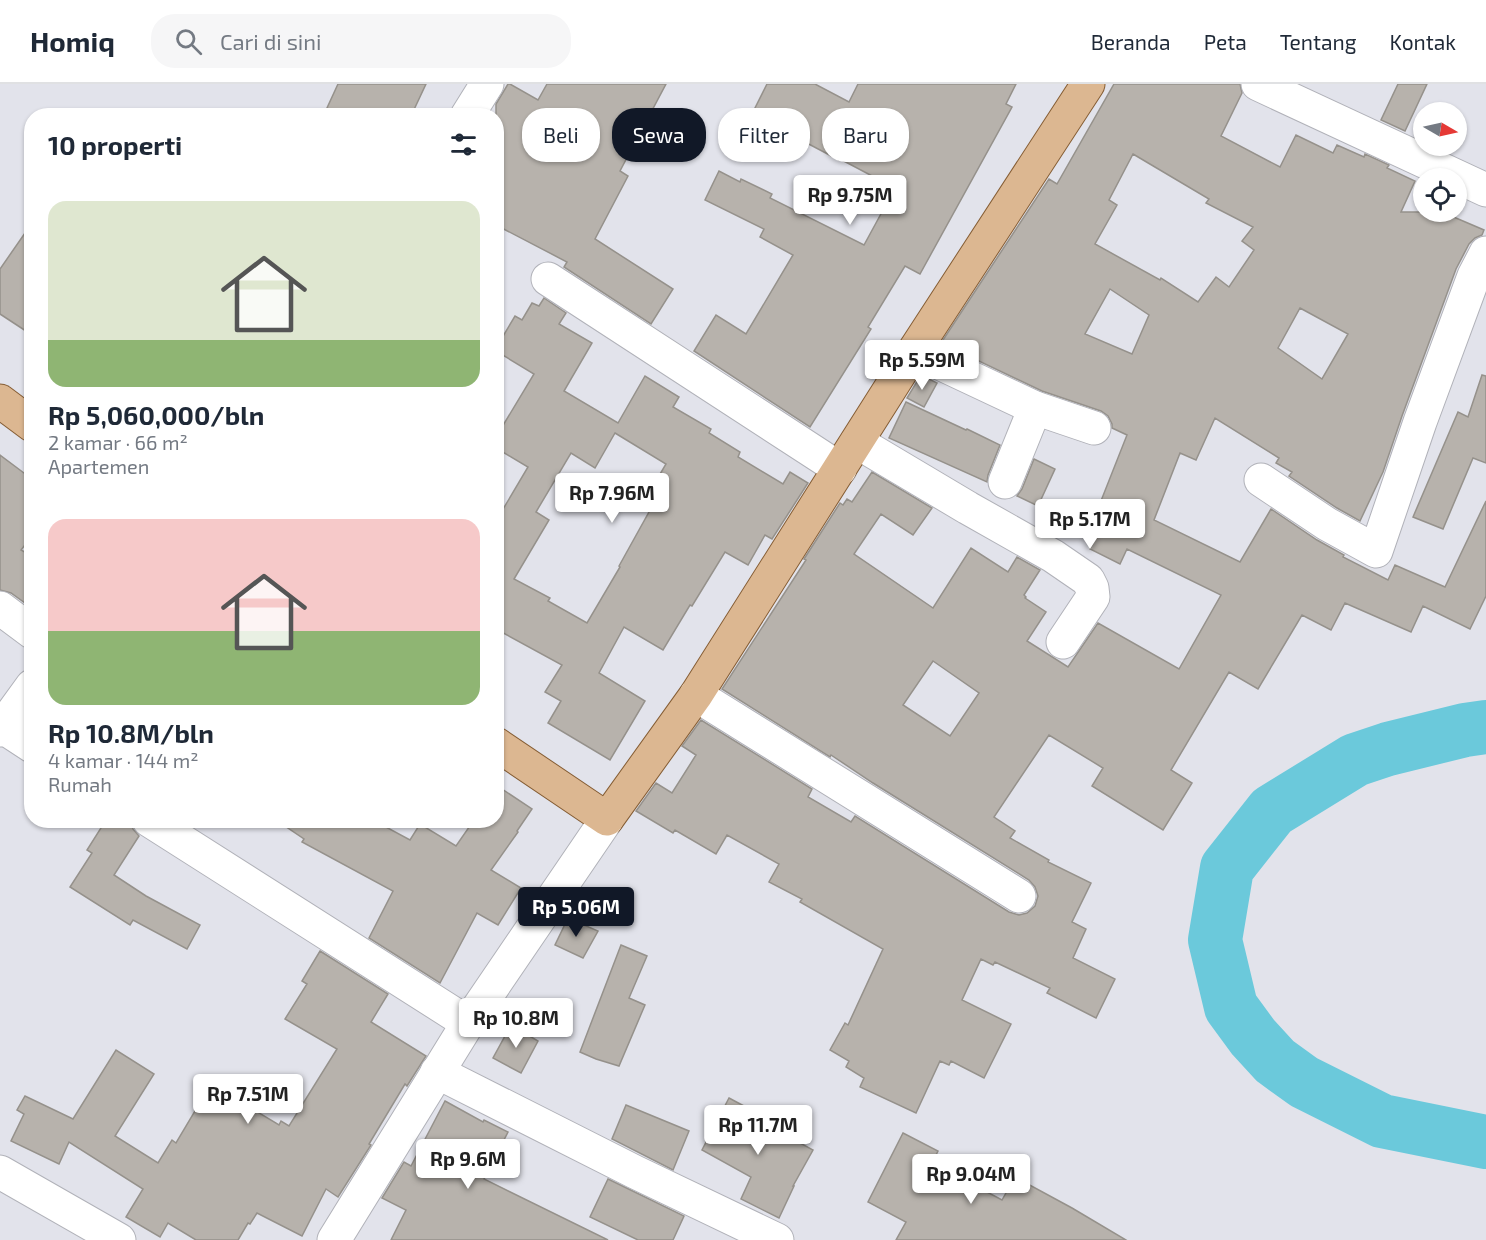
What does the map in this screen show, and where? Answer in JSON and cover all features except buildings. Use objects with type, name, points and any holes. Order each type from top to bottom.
[{"type":"main road","points":[[504,749],[607,819],[696,695],[914,351],[1088,84]]},
{"type":"main road","points":[[0,400],[24,419]]},
{"type":"street","points":[[472,108],[487,84]]},
{"type":"street","points":[[1258,84],[1486,190]]},
{"type":"street","points":[[1261,480],[1327,524],[1376,551],[1424,410],[1474,276],[1486,253]]},
{"type":"street","points":[[548,279],[840,469]]},
{"type":"street","points":[[914,351],[1035,408],[1094,428]]},
{"type":"street","points":[[1005,482],[1035,408]]},
{"type":"street","points":[[857,442],[1053,556],[1088,580],[1093,597],[1063,642]]},
{"type":"street","points":[[0,608],[24,626]]},
{"type":"street","points":[[696,695],[1019,896]]},
{"type":"street","points":[[24,697],[1,729],[24,742]]},
{"type":"street","points":[[334,1240],[468,1023],[607,819]]},
{"type":"street","points":[[162,828],[468,1023]]},
{"type":"street","points":[[437,1072],[635,1172],[777,1240]]},
{"type":"street","points":[[0,1172],[119,1240]]},
{"type":"waterway","points":[[1486,727],[1388,749],[1355,760],[1272,811],[1227,868],[1215,940],[1231,1007],[1253,1037],[1275,1061],[1304,1082],[1382,1121],[1486,1142]]}]
